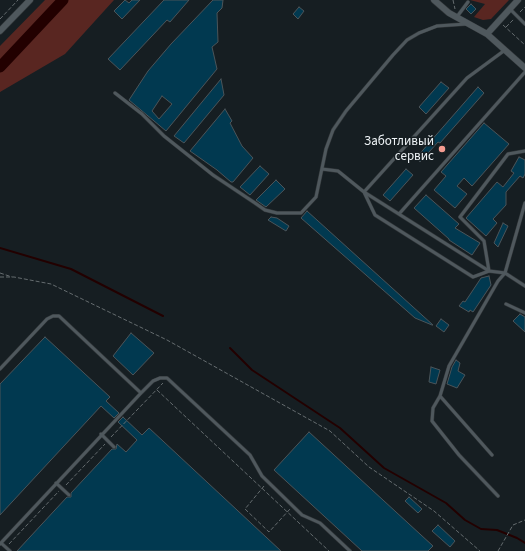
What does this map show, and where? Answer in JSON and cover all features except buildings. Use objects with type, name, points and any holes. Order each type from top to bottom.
[{"type":"street","points":[[0,31],[30,0]]},
{"type":"street","points":[[434,0],[456,18],[487,34],[525,68]]},
{"type":"street","points":[[487,34],[518,0]]},
{"type":"lane","points":[[456,18],[468,2]]},
{"type":"lane","points":[[510,9],[525,24]]},
{"type":"lane","points":[[115,93],[142,114],[164,136],[213,175],[265,210],[277,213],[301,213],[316,197],[326,149],[333,130],[346,111],[393,55],[407,40],[420,32],[437,26],[468,24]]},
{"type":"lane","points":[[364,192],[468,78],[505,50]]},
{"type":"lane","points":[[399,214],[525,72]]},
{"type":"lane","points":[[489,271],[484,241],[460,217],[508,154],[525,151]]},
{"type":"lane","points":[[322,169],[338,171],[364,192],[489,271],[505,273],[525,286]]},
{"type":"lane","points":[[364,192],[375,215],[473,277],[489,271]]},
{"type":"lane","points":[[498,496],[459,455],[432,421],[433,408],[440,396],[448,366],[498,281],[505,273],[525,203]]},
{"type":"lane","points":[[506,304],[525,313]]},
{"type":"lane","points":[[0,369],[46,319],[53,316],[58,316],[141,393]]},
{"type":"lane","points":[[10,551],[1,543],[101,434],[154,380],[167,378],[250,455],[262,476],[302,516],[320,523],[350,551]]},
{"type":"lane","points":[[440,396],[492,455]]},
{"type":"lane","points":[[101,434],[114,447]]},
{"type":"lane","points":[[56,483],[69,496]]},
{"type":"path","points":[[0,19],[18,0]]},
{"type":"path","points":[[499,21],[525,45]]},
{"type":"path","points":[[0,273],[51,284],[101,307],[167,340],[330,431],[369,466],[434,511],[480,551]]},
{"type":"path","points":[[0,277],[14,277]]},
{"type":"path","points":[[6,547],[167,378]]},
{"type":"path","points":[[156,390],[329,551]]},
{"type":"path","points":[[268,482],[244,509],[269,532],[293,506]]},
{"type":"path","points":[[498,551],[513,525],[525,520]]},
{"type":"shaded area","points":[[45,0],[114,0],[65,54],[0,92],[0,46]]},
{"type":"shaded area","points":[[470,0],[509,0],[491,19],[483,20],[474,17],[485,4]]},
{"type":"waterway","points":[[0,67],[63,0]]},
{"type":"waterway","points":[[0,248],[71,269],[163,316]]},
{"type":"waterway","points":[[230,348],[252,370],[340,428],[384,468],[446,503],[465,520],[481,529],[497,530],[525,543]]},
{"type":"place","name":"Заботливый сервис","points":[[442,149]]}]
